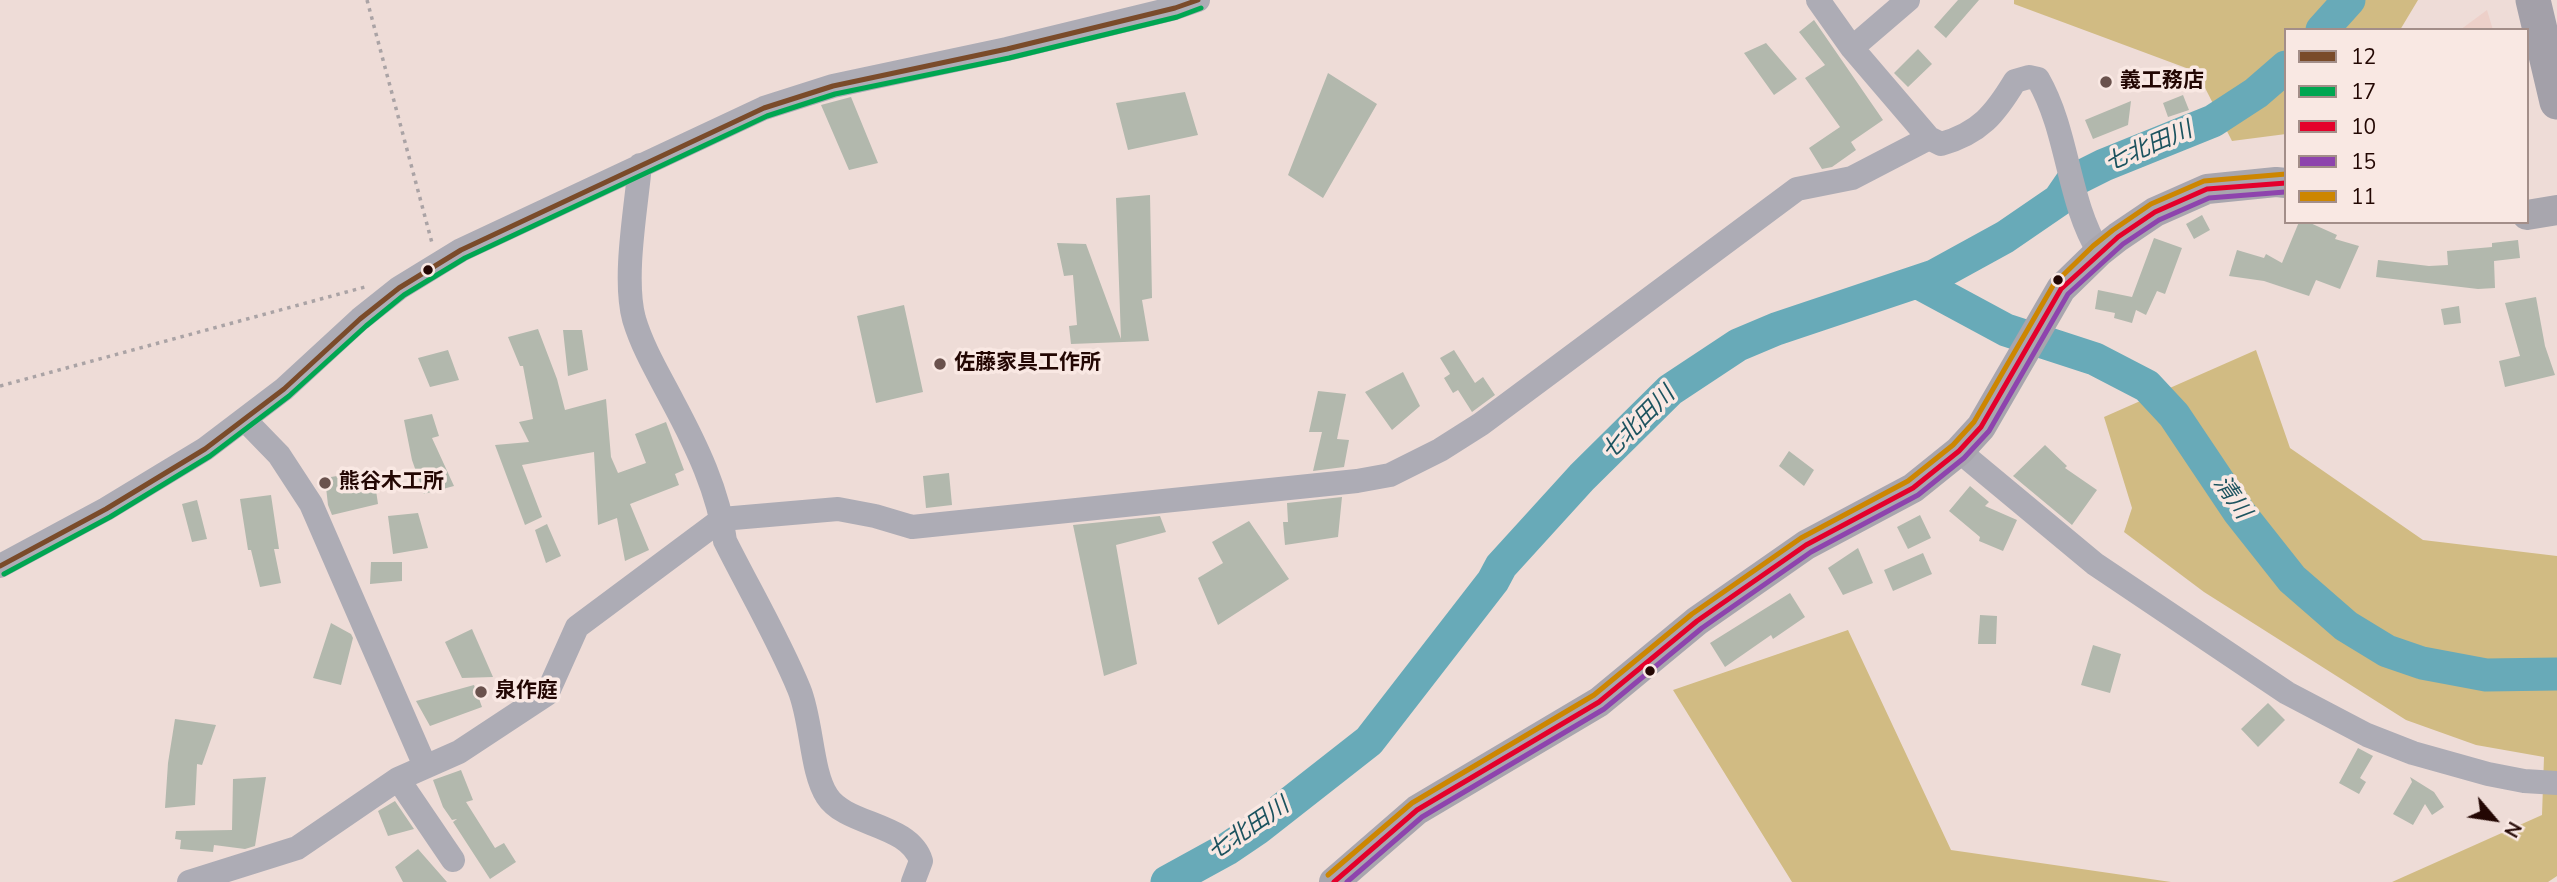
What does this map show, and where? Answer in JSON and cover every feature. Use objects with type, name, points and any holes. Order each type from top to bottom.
[{"type":"highway","points":[[2533,0],[2557,102]]},
{"type":"main road","points":[[1334,882],[1417,810],[1599,702],[1697,621],[1806,545],[1913,488],[1959,451],[1981,427],[2050,306],[2074,276],[2093,242],[2207,189],[2284,183]]},
{"type":"main road","points":[[2529,215],[2557,210]]},
{"type":"street","points":[[0,566],[167,474],[245,420],[284,389],[360,319],[398,288],[438,262],[640,165],[764,107],[832,86],[1007,49],[1199,0]]},
{"type":"street","points":[[1818,0],[1852,47],[1928,138],[1941,144],[1955,140],[1984,124],[2015,81],[2029,76],[2038,79],[2046,93],[2093,242]]},
{"type":"street","points":[[1852,47],[1908,0]]},
{"type":"street","points":[[189,882],[297,848],[398,779],[459,752],[547,694],[577,627],[722,519],[838,509],[912,527],[1357,481],[1390,475],[1440,450],[1481,424],[1797,189],[1852,178],[1928,138]]},
{"type":"street","points":[[640,165],[631,273],[634,319],[651,360],[708,476],[722,519],[725,541],[799,689],[809,720],[821,785],[835,805],[914,848],[921,861],[912,882]]},
{"type":"street","points":[[245,420],[279,455],[311,504],[425,766]]},
{"type":"street","points":[[1959,451],[2095,564],[2287,693],[2367,735],[2413,753],[2488,775],[2557,783]]},
{"type":"street","points":[[398,779],[453,860]]},
{"type":"path","points":[[367,0],[438,262]]},
{"type":"path","points":[[0,386],[372,285],[398,288]]},
{"type":"shaded area","points":[[2014,0],[2418,0],[2401,28],[2284,28],[2284,134],[2232,141],[2197,72],[2014,4]]},
{"type":"shaded area","points":[[2487,10],[2492,28],[2463,28]]},
{"type":"shaded area","points":[[2256,350],[2290,448],[2423,540],[2557,556],[2557,876],[2548,882],[2392,882],[2542,815],[2544,757],[2476,745],[2406,720],[2204,592],[2124,532],[2132,508],[2104,417]]},
{"type":"shaded area","points":[[1848,630],[1951,850],[2171,882],[1792,882],[1673,690]]},
{"type":"building","points":[[1958,0],[1979,0],[1946,38],[1934,27]]},
{"type":"building","points":[[1814,20],[1883,120],[1851,142],[1856,150],[1832,167],[1822,169],[1809,148],[1840,127],[1805,78],[1825,65],[1799,32]]},
{"type":"building","points":[[1766,43],[1797,79],[1774,95],[1744,53]]},
{"type":"building","points":[[1918,49],[1932,64],[1908,87],[1894,73]]},
{"type":"building","points":[[1328,73],[1377,104],[1323,198],[1288,175]]},
{"type":"building","points":[[1185,92],[1198,135],[1128,150],[1116,103]]},
{"type":"building","points":[[2183,95],[2189,110],[2168,117],[2163,103]]},
{"type":"building","points":[[851,97],[878,163],[849,170],[821,105]]},
{"type":"building","points":[[2131,101],[2128,125],[2093,139],[2085,120]]},
{"type":"building","points":[[1150,195],[1152,298],[1142,300],[1149,341],[1071,344],[1069,326],[1077,325],[1073,275],[1064,276],[1057,243],[1086,244],[1121,339],[1116,198]]},
{"type":"building","points":[[2202,215],[2210,230],[2194,239],[2186,224]]},
{"type":"building","points":[[2298,224],[2312,224],[2337,235],[2335,239],[2359,246],[2340,289],[2316,280],[2309,296],[2264,281],[2229,276],[2237,250],[2264,258],[2266,254],[2282,263]]},
{"type":"building","points":[[2154,238],[2182,248],[2165,294],[2157,291],[2146,315],[2136,310],[2132,323],[2114,318],[2115,313],[2095,309],[2098,290],[2132,297]]},
{"type":"building","points":[[2518,240],[2520,258],[2494,261],[2495,288],[2478,289],[2376,277],[2378,260],[2429,266],[2448,265],[2447,251],[2492,247],[2492,243]]},
{"type":"building","points":[[2536,297],[2545,346],[2555,375],[2505,387],[2499,361],[2520,356],[2505,303]]},
{"type":"building","points":[[904,305],[923,392],[876,403],[857,316]]},
{"type":"building","points":[[2459,306],[2461,323],[2444,325],[2441,309]]},
{"type":"building","points":[[538,329],[557,379],[565,410],[606,399],[611,457],[618,473],[646,463],[635,434],[666,422],[684,470],[675,474],[679,485],[630,504],[649,550],[625,561],[617,518],[598,525],[594,452],[522,465],[542,517],[525,525],[495,445],[529,442],[519,422],[533,419],[523,366],[520,366],[508,337]]},
{"type":"building","points":[[563,330],[582,330],[588,370],[568,376]]},
{"type":"building","points":[[448,350],[459,380],[430,387],[418,358]]},
{"type":"building","points":[[1454,350],[1475,383],[1483,377],[1495,395],[1472,412],[1458,390],[1453,393],[1444,378],[1450,374],[1440,358]]},
{"type":"building","points":[[1403,372],[1420,406],[1392,430],[1365,392]]},
{"type":"building","points":[[1318,391],[1346,394],[1337,439],[1349,440],[1344,467],[1313,471],[1322,432],[1309,432]]},
{"type":"building","points":[[432,414],[439,436],[432,438],[454,486],[424,494],[412,460],[404,420]]},
{"type":"building","points":[[2045,445],[2067,466],[2065,468],[2097,490],[2072,525],[2013,476]]},
{"type":"building","points":[[1789,451],[1814,470],[1804,486],[1779,466]]},
{"type":"building","points":[[373,470],[378,504],[332,515],[325,478]]},
{"type":"building","points":[[949,473],[952,505],[926,508],[923,476]]},
{"type":"building","points":[[1970,486],[1989,502],[1985,506],[2017,520],[2003,551],[1979,541],[1980,537],[1949,511]]},
{"type":"building","points":[[271,495],[279,549],[274,549],[281,583],[260,587],[251,550],[248,550],[240,499]]},
{"type":"building","points":[[1342,497],[1338,537],[1285,545],[1283,522],[1288,522],[1287,503]]},
{"type":"building","points":[[197,500],[207,539],[192,542],[182,504]]},
{"type":"building","points":[[418,513],[428,548],[393,554],[388,516]]},
{"type":"building","points":[[1920,515],[1931,538],[1908,549],[1897,527]]},
{"type":"building","points":[[1160,516],[1166,532],[1116,545],[1137,664],[1104,676],[1073,525]]},
{"type":"building","points":[[1249,521],[1289,579],[1218,625],[1198,578],[1223,563],[1212,542]]},
{"type":"building","points":[[547,524],[561,556],[546,563],[535,530]]},
{"type":"building","points":[[1858,548],[1873,583],[1843,595],[1828,568]]},
{"type":"building","points":[[1923,553],[1932,574],[1893,591],[1884,570]]},
{"type":"building","points":[[371,562],[402,562],[402,581],[370,584]]},
{"type":"building","points":[[1790,593],[1805,617],[1773,639],[1771,635],[1725,667],[1710,643]]},
{"type":"building","points":[[1980,615],[1997,616],[1996,644],[1978,644]]},
{"type":"building","points":[[331,623],[351,634],[353,638],[341,685],[313,678]]},
{"type":"building","points":[[472,629],[493,677],[462,678],[445,642]]},
{"type":"building","points":[[2093,645],[2121,654],[2110,693],[2081,685]]},
{"type":"building","points":[[474,685],[482,707],[430,726],[416,701]]},
{"type":"building","points":[[2268,703],[2285,720],[2258,747],[2241,729]]},
{"type":"building","points":[[175,719],[216,725],[202,765],[197,764],[195,805],[165,808],[168,763]]},
{"type":"building","points":[[2358,748],[2373,756],[2360,778],[2366,782],[2359,794],[2339,783]]},
{"type":"building","points":[[461,770],[473,800],[466,802],[495,848],[504,843],[516,862],[490,879],[453,822],[457,819],[452,820],[443,807],[433,780]]},
{"type":"building","points":[[266,777],[255,846],[245,849],[214,845],[213,852],[180,849],[181,840],[175,839],[176,831],[232,830],[233,779]]},
{"type":"building","points":[[2410,777],[2434,792],[2444,807],[2432,815],[2425,804],[2413,825],[2393,814],[2412,782]]},
{"type":"building","points":[[395,801],[414,829],[388,836],[378,811]]},
{"type":"building","points":[[418,849],[447,882],[403,882],[395,867]]},
{"type":"waterway","name":"七北田川","points":[[2324,28],[2349,0]]},
{"type":"waterway","name":"七北田川","points":[[1167,882],[1227,849],[1258,828],[1369,741],[1493,581],[1501,566],[1582,477],[1670,390],[1738,345],[1776,329],[1934,276],[2005,237],[2059,200],[2072,181],[2104,165],[2213,121],[2256,93],[2284,69]]},
{"type":"waterway","name":"清川","points":[[1917,282],[2006,330],[2095,359],[2147,386],[2174,415],[2239,512],[2292,579],[2346,626],[2387,651],[2422,663],[2486,675],[2557,674]]},
{"type":"transit line","name":"12","points":[[0,566],[106,509],[205,449],[284,389],[360,319],[399,288],[461,250],[764,108],[833,86],[1007,49],[1198,0]]},
{"type":"transit line","name":"17","points":[[4,574],[110,517],[210,456],[289,396],[404,295],[465,258],[767,116],[835,94],[1009,58],[1177,17],[1201,8]]},
{"type":"transit line","name":"11","points":[[1328,875],[1412,803],[1594,695],[1692,614],[1801,538],[1908,481],[1953,445],[1974,422],[2054,284],[2113,230],[2151,204],[2204,181],[2284,174]]},
{"type":"transit line","name":"10","points":[[1334,882],[1417,810],[1599,702],[1697,621],[1806,545],[1913,488],[1959,451],[1981,427],[2061,289],[2118,237],[2155,212],[2207,189],[2284,183]]},
{"type":"transit line","name":"15","points":[[1347,882],[1422,817],[1604,709],[1702,628],[1811,552],[1918,495],[1964,458],[1989,431],[2068,294],[2123,244],[2159,220],[2209,198],[2284,192]]},
{"type":"place","name":"義工務店","points":[[2106,82]]},
{"type":"place","name":"佐藤家具工作所","points":[[940,364]]},
{"type":"place","name":"熊谷木工所","points":[[325,483]]},
{"type":"place","name":"泉作庭","points":[[481,692]]}]
